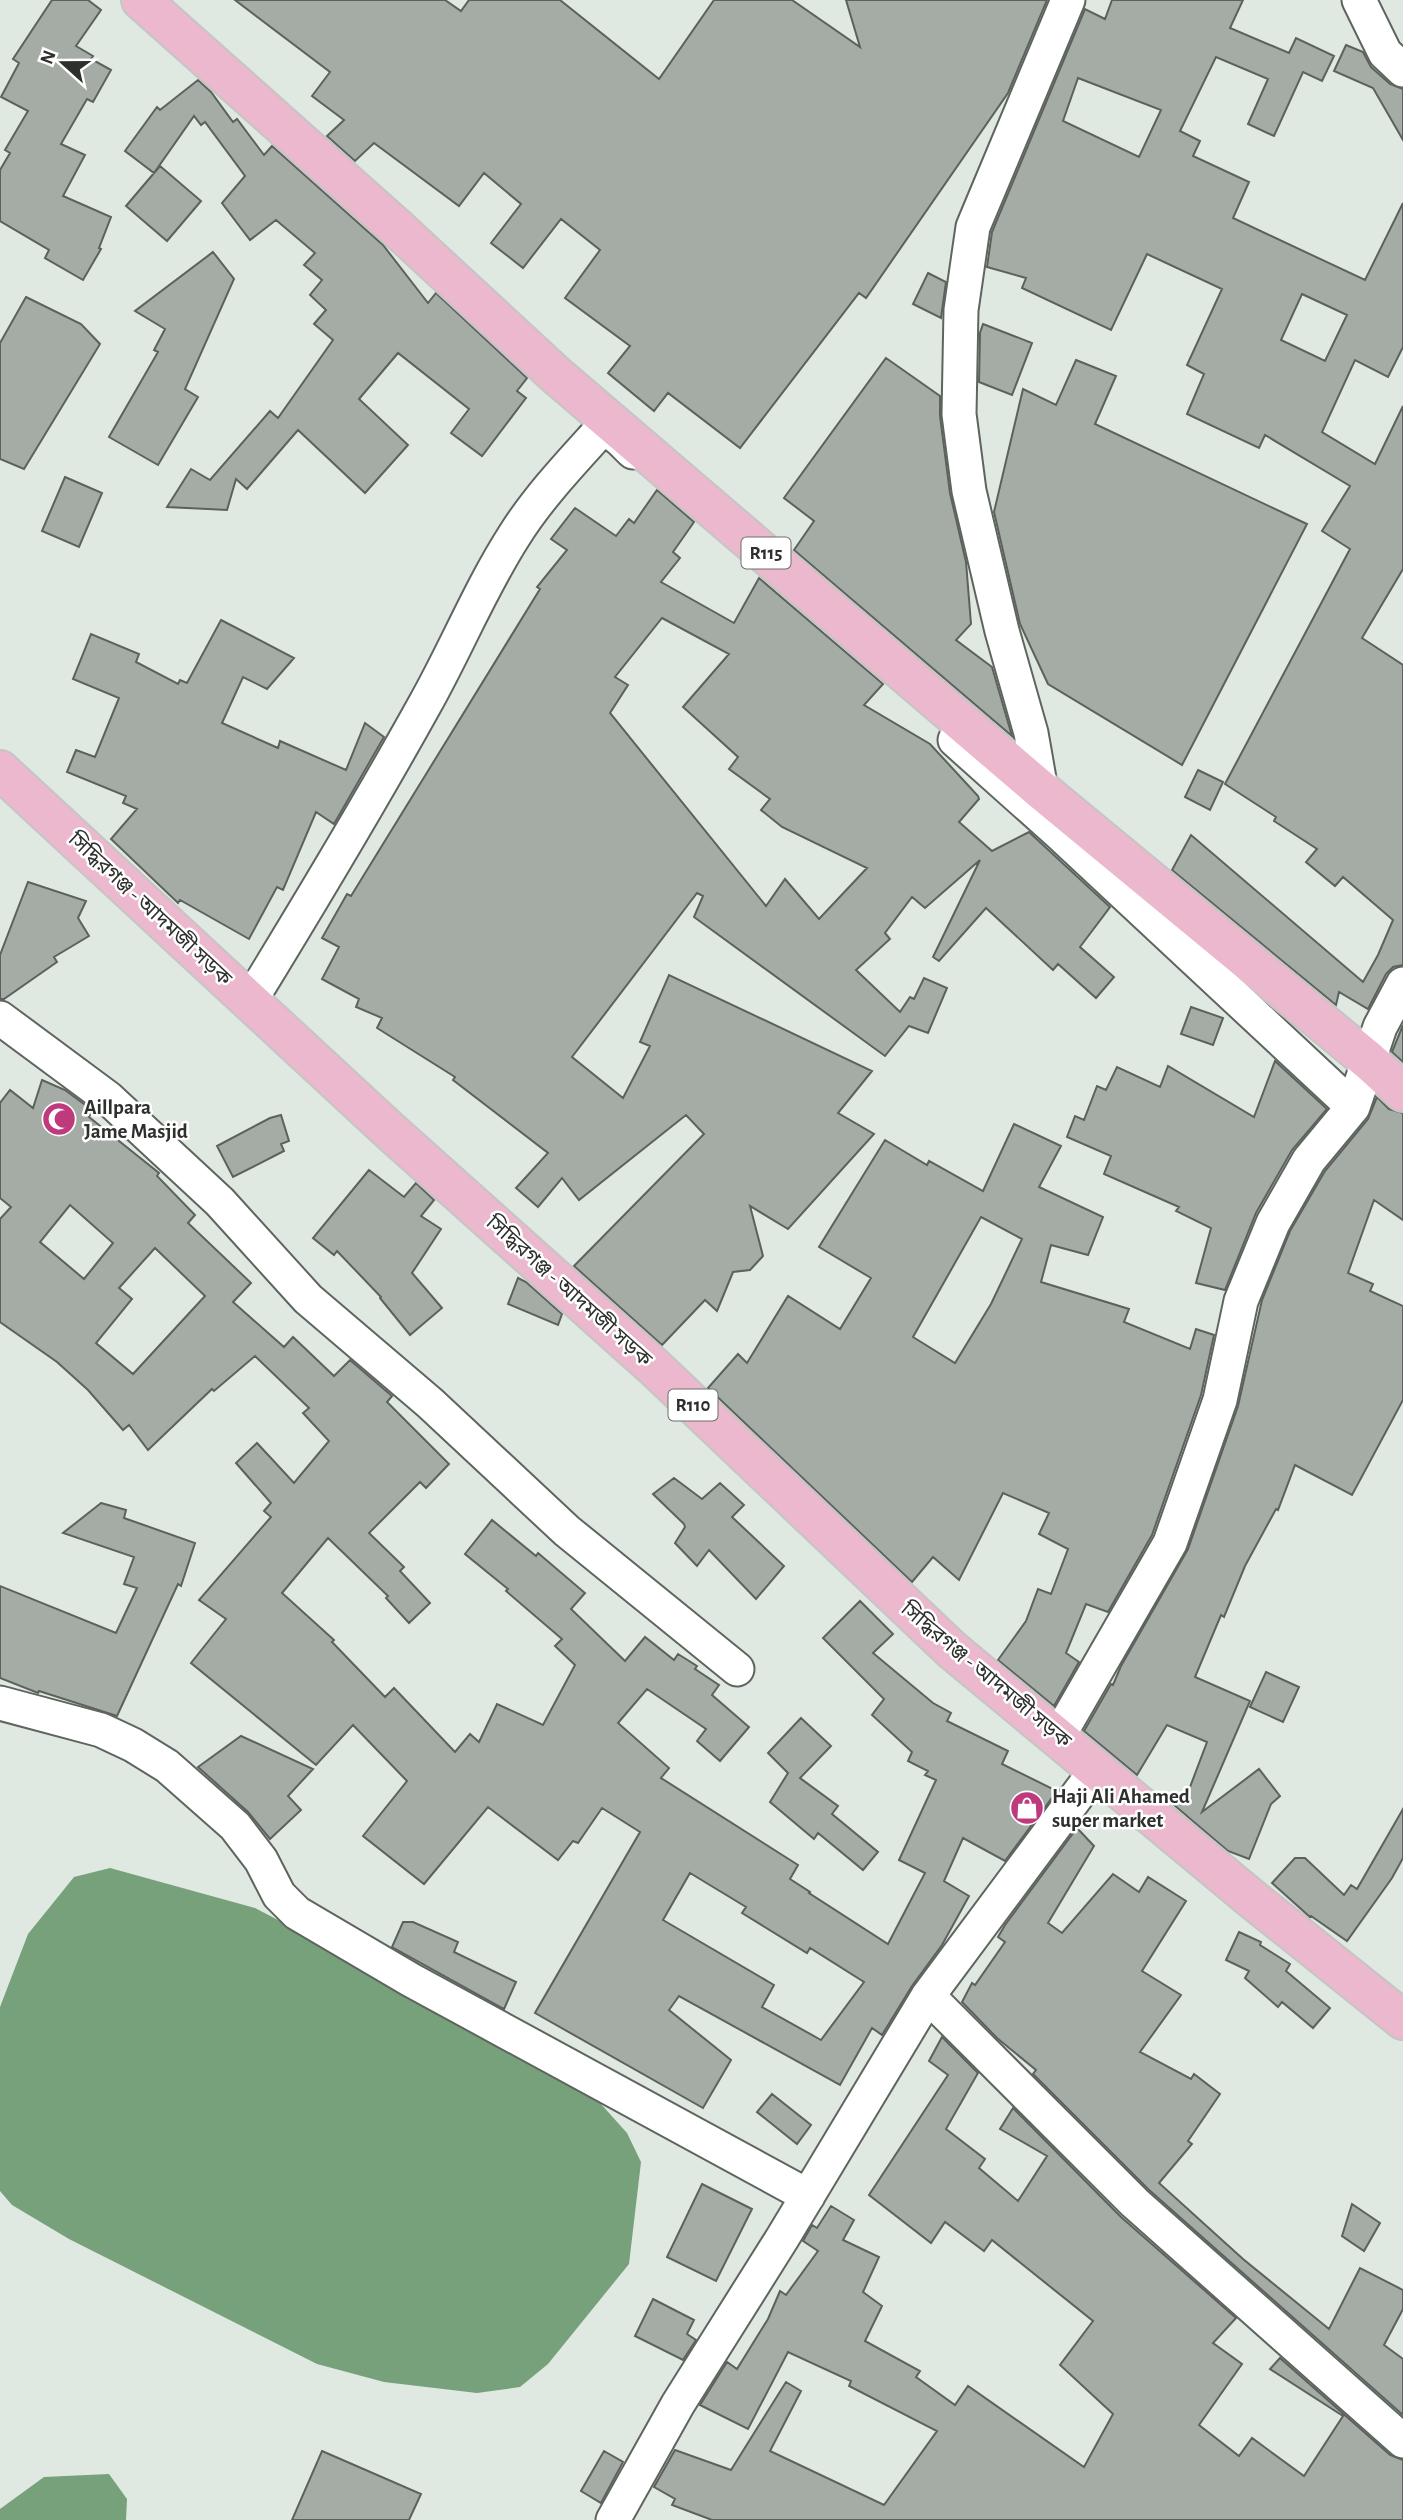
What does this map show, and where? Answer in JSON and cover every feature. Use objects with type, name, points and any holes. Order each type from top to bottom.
[{"type":"main road","name":"R115","points":[[141,0],[397,228],[556,375],[1041,790],[1403,1092]]},
{"type":"main road","name":"সিদ্ধিরগঞ্জ - আদমজী সড়ক","points":[[0,770],[390,1131],[654,1367],[952,1650],[1263,1908],[1403,2020]]},
{"type":"street","points":[[1041,790],[1031,733],[1002,631],[969,491],[960,414],[961,310],[973,227],[1068,0]]},
{"type":"street","points":[[1359,0],[1385,53],[1403,69]]},
{"type":"street","points":[[250,1001],[353,833],[441,675],[515,534],[568,466],[598,433],[604,431],[610,432],[621,441],[1058,832],[1353,1107]]},
{"type":"street","points":[[1058,1737],[1170,1543],[1220,1400],[1241,1301],[1273,1223],[1309,1160],[1353,1107],[1380,1027],[1403,984]]},
{"type":"street","points":[[0,1018],[108,1098],[220,1202],[308,1299],[430,1403],[567,1531],[737,1669]]},
{"type":"street","points":[[0,1703],[101,1730],[133,1745],[167,1766],[234,1826],[261,1860],[279,1895],[297,1913],[411,1980],[808,2196]]},
{"type":"street","points":[[613,2520],[678,2404],[808,2196],[928,1996],[1097,1769]]},
{"type":"street","points":[[928,1996],[1135,2203],[1403,2441]]},
{"type":"shaded area","points":[[110,1868],[255,1908],[431,2000],[574,2082],[601,2104],[627,2133],[641,2162],[629,2264],[548,2364],[520,2387],[477,2393],[384,2382],[317,2364],[69,2239],[12,2205],[0,2191],[0,2007],[28,1934],[74,1877]]},
{"type":"shaded area","points":[[109,2474],[127,2499],[126,2520],[0,2520],[0,2509],[44,2477]]},
{"type":"building","points":[[52,0],[88,0],[101,10],[76,46],[93,56],[91,59],[111,70],[93,102],[87,99],[61,144],[85,155],[63,196],[111,217],[99,248],[101,249],[83,280],[45,258],[49,250],[0,221],[0,170],[10,153],[5,150],[28,111],[1,97],[19,63],[13,59]]},
{"type":"building","points":[[235,0],[445,0],[461,11],[469,0],[560,0],[659,79],[714,0],[792,0],[860,47],[846,0],[1047,0],[1008,93],[866,298],[859,293],[740,448],[668,393],[654,411],[608,373],[630,346],[565,298],[600,250],[561,219],[523,268],[491,243],[521,204],[484,173],[459,206],[374,143],[355,161],[327,136],[344,120],[312,96],[330,72]]},
{"type":"building","points":[[1112,0],[1243,0],[1230,28],[1289,53],[1296,38],[1334,56],[1322,81],[1303,72],[1274,136],[1248,124],[1268,79],[1216,57],[1180,131],[1200,141],[1193,156],[1249,182],[1233,218],[1365,280],[1403,203],[1403,347],[1388,377],[1355,360],[1322,432],[1375,464],[1403,406],[1403,569],[1362,638],[1403,665],[1403,965],[1393,967],[1386,974],[1368,1009],[1339,992],[1336,1005],[1172,870],[1191,835],[1363,982],[1378,955],[1393,920],[1343,877],[1335,886],[1306,862],[1317,849],[1274,821],[1276,817],[1225,784],[1350,549],[1322,531],[1350,486],[1265,435],[1259,448],[1187,414],[1204,374],[1187,365],[1222,289],[1147,254],[1111,330],[1022,288],[1026,278],[987,267],[992,232],[1085,9],[1105,19]],"holes":[[[1078,78],[1161,110],[1139,157],[1063,121]],[[1302,294],[1347,315],[1325,361],[1281,340]]]},
{"type":"building","points":[[1346,45],[1363,52],[1371,67],[1390,84],[1403,89],[1403,140],[1373,88],[1334,71]]},
{"type":"building","points":[[198,80],[211,92],[233,122],[237,119],[264,155],[272,146],[383,245],[428,303],[436,293],[527,378],[517,391],[526,398],[482,456],[451,433],[469,409],[398,353],[359,399],[408,445],[365,493],[298,430],[247,489],[236,479],[227,510],[167,507],[191,469],[210,480],[270,411],[278,418],[333,340],[314,324],[326,310],[310,295],[322,280],[304,265],[315,253],[276,220],[250,240],[222,203],[245,176],[205,122],[201,125],[194,116],[154,173],[125,151],[157,107],[160,110]]},
{"type":"building","points":[[160,166],[201,201],[167,241],[126,206]]},
{"type":"building","points":[[213,252],[234,279],[185,389],[198,397],[158,465],[109,437],[158,352],[154,350],[165,329],[135,311]]},
{"type":"building","points":[[928,273],[946,282],[941,318],[913,304]]},
{"type":"building","points":[[26,297],[81,324],[100,344],[24,469],[0,459],[0,343]]},
{"type":"building","points":[[983,324],[1032,343],[1012,395],[979,382],[980,333]]},
{"type":"building","points":[[886,358],[940,396],[950,493],[966,562],[971,624],[956,640],[992,667],[1012,736],[794,550],[814,521],[784,498]]},
{"type":"building","points":[[1076,360],[1116,376],[1095,424],[1307,524],[1182,765],[1048,684],[1020,624],[994,512],[1023,389],[1056,405]]},
{"type":"building","points":[[65,477],[102,493],[79,547],[42,531]]},
{"type":"building","points":[[657,490],[694,522],[673,552],[680,558],[661,582],[734,623],[759,578],[883,684],[864,705],[930,744],[978,796],[979,799],[959,822],[992,851],[1029,832],[1110,907],[1080,947],[1114,977],[1096,998],[1058,964],[1053,970],[986,908],[939,961],[933,957],[980,860],[925,908],[912,897],[885,933],[890,939],[856,970],[900,1012],[910,997],[914,999],[924,978],[947,988],[928,1033],[909,1026],[885,1056],[694,917],[703,896],[697,893],[572,1057],[623,1098],[650,1046],[640,1042],[669,975],[872,1071],[838,1113],[874,1134],[788,1229],[750,1206],[763,1256],[750,1270],[733,1272],[717,1311],[705,1300],[662,1345],[574,1266],[704,1134],[686,1115],[579,1200],[562,1178],[538,1207],[516,1188],[548,1153],[453,1080],[455,1077],[377,1028],[382,1018],[356,1007],[359,999],[322,979],[339,947],[322,938],[347,894],[351,896],[540,589],[537,587],[567,550],[551,539],[575,508],[616,536],[629,519],[634,523]],"holes":[[[662,618],[729,654],[683,707],[738,757],[729,769],[770,799],[761,810],[782,827],[867,868],[819,919],[785,879],[766,906],[610,713],[628,685],[615,677]]]},
{"type":"building","points":[[221,620],[294,658],[267,689],[243,677],[222,723],[278,748],[280,741],[346,770],[365,723],[384,737],[334,824],[316,812],[283,890],[277,887],[249,939],[180,900],[178,903],[111,839],[137,809],[123,803],[126,796],[67,772],[76,750],[95,757],[119,698],[73,679],[91,634],[139,654],[136,662],[178,684],[180,680],[187,683]]},
{"type":"building","points":[[1198,770],[1223,782],[1210,810],[1185,797]]},
{"type":"building","points":[[28,882],[86,901],[78,918],[89,936],[54,957],[57,962],[4,999],[0,999],[0,955]]},
{"type":"building","points":[[1191,1007],[1223,1018],[1213,1045],[1181,1034]]},
{"type":"building","points":[[1403,1025],[1403,1062],[1392,1052]]},
{"type":"building","points":[[1275,1061],[1327,1109],[1292,1150],[1256,1213],[1225,1290],[1196,1283],[1211,1228],[1176,1211],[1179,1207],[1104,1174],[1111,1156],[1067,1137],[1075,1116],[1084,1120],[1097,1086],[1106,1090],[1117,1067],[1160,1087],[1168,1066],[1254,1117]]},
{"type":"building","points":[[42,1080],[65,1090],[92,1110],[89,1117],[159,1173],[157,1176],[195,1215],[188,1223],[251,1283],[233,1302],[284,1347],[293,1337],[334,1376],[350,1360],[392,1396],[387,1402],[449,1464],[426,1488],[420,1482],[369,1533],[404,1567],[400,1571],[430,1603],[409,1623],[386,1598],[388,1596],[328,1538],[282,1593],[334,1640],[332,1642],[385,1697],[394,1688],[455,1752],[470,1734],[479,1742],[497,1704],[543,1725],[575,1665],[555,1646],[562,1639],[465,1554],[492,1520],[536,1556],[538,1553],[585,1593],[571,1609],[625,1661],[645,1637],[674,1660],[678,1654],[697,1666],[695,1669],[719,1685],[712,1695],[749,1727],[720,1761],[697,1741],[706,1729],[647,1689],[618,1723],[669,1768],[661,1778],[798,1865],[790,1879],[888,1944],[925,1873],[899,1860],[936,1780],[925,1775],[928,1771],[908,1761],[912,1752],[872,1715],[884,1699],[823,1638],[860,1601],[893,1634],[873,1653],[933,1703],[951,1713],[947,1721],[1008,1751],[1002,1764],[1057,1791],[1005,1861],[963,1838],[944,1881],[969,1896],[942,1945],[912,1986],[882,2035],[872,2028],[840,2085],[679,1996],[669,2010],[731,2060],[703,2108],[535,2013],[640,1832],[602,1808],[578,1843],[573,1841],[558,1860],[488,1807],[424,1884],[363,1836],[407,1781],[353,1725],[316,1765],[191,1663],[226,1619],[199,1600],[271,1517],[264,1511],[271,1503],[236,1463],[257,1443],[294,1483],[329,1441],[303,1413],[309,1408],[255,1356],[214,1391],[212,1389],[148,1450],[129,1425],[123,1430],[88,1390],[57,1362],[0,1322],[0,1219],[11,1207],[0,1198],[0,1103],[10,1090],[33,1108]],"holes":[[[70,1205],[113,1243],[84,1279],[40,1242]],[[155,1248],[205,1296],[133,1374],[96,1343],[132,1299],[119,1288]],[[690,1873],[746,1907],[742,1913],[807,1953],[810,1948],[864,1982],[821,2040],[762,2007],[774,1985],[663,1920]]]},
{"type":"building","points":[[1377,1097],[1389,1109],[1403,1113],[1403,1220],[1374,1200],[1348,1273],[1373,1284],[1370,1291],[1403,1306],[1403,1400],[1352,1495],[1295,1465],[1278,1510],[1276,1509],[1245,1566],[1195,1677],[1250,1701],[1202,1812],[1259,1769],[1280,1796],[1271,1804],[1249,1859],[1228,1851],[1174,1805],[1190,1787],[1207,1742],[1167,1725],[1137,1775],[1084,1731],[1111,1684],[1113,1685],[1121,1666],[1188,1549],[1238,1406],[1262,1300],[1290,1231],[1325,1171],[1368,1119]]},
{"type":"building","points":[[281,1115],[289,1141],[281,1144],[284,1151],[233,1177],[217,1146]]},
{"type":"building","points":[[1014,1124],[1061,1146],[1039,1187],[1103,1217],[1088,1255],[1051,1245],[1041,1282],[1129,1309],[1124,1322],[1190,1349],[1196,1329],[1214,1335],[1201,1395],[1152,1535],[1108,1612],[1086,1604],[1066,1653],[1079,1662],[1054,1706],[998,1660],[1026,1621],[1038,1589],[1051,1594],[1068,1549],[1039,1534],[1049,1513],[1003,1493],[959,1580],[933,1557],[912,1582],[708,1388],[738,1354],[747,1363],[788,1296],[840,1329],[871,1278],[819,1247],[885,1140],[927,1165],[929,1161],[983,1191]],"holes":[[[981,1217],[1022,1239],[991,1304],[955,1363],[913,1337]]]},
{"type":"building","points":[[369,1170],[404,1197],[416,1183],[434,1200],[421,1216],[441,1229],[412,1273],[442,1308],[410,1335],[381,1297],[337,1251],[334,1255],[313,1238]]},
{"type":"building","points":[[518,1278],[562,1314],[558,1325],[508,1304]]},
{"type":"building","points":[[674,1478],[702,1499],[720,1483],[744,1505],[732,1517],[784,1566],[756,1599],[709,1550],[697,1566],[675,1543],[685,1527],[684,1524],[653,1494]]},
{"type":"building","points":[[101,1503],[126,1510],[124,1518],[195,1543],[181,1586],[178,1584],[117,1716],[39,1691],[38,1693],[0,1678],[0,1586],[116,1633],[137,1588],[124,1584],[134,1557],[63,1533]]},
{"type":"building","points":[[1266,1672],[1299,1687],[1283,1722],[1250,1707]]},
{"type":"building","points":[[801,1718],[831,1746],[800,1778],[838,1806],[832,1814],[878,1852],[863,1870],[818,1833],[814,1839],[770,1802],[788,1773],[768,1753]]},
{"type":"building","points":[[241,1736],[313,1769],[288,1796],[301,1810],[270,1839],[248,1812],[198,1767]]},
{"type":"building","points":[[1403,1809],[1403,1858],[1347,1941],[1310,1917],[1272,1883],[1295,1858],[1305,1858],[1344,1895],[1351,1885],[1357,1889]]},
{"type":"building","points":[[1077,1828],[1094,1846],[1048,1923],[1062,1933],[1113,1874],[1139,1892],[1148,1877],[1186,1901],[1142,1971],[1181,1995],[1140,2052],[1191,2079],[1194,2074],[1220,2094],[1188,2141],[1192,2144],[1159,2183],[1243,2259],[1329,2329],[1360,2268],[1403,2290],[1403,2309],[1384,2345],[1403,2359],[1403,2415],[1148,2189],[1033,2074],[1036,2070],[997,2038],[962,2002],[972,1983],[975,1985],[1005,1942],[998,1937],[1005,1925]]},
{"type":"building","points":[[403,1922],[413,1922],[458,1942],[454,1952],[516,1982],[504,2009],[392,1947]]},
{"type":"building","points":[[1239,1932],[1261,1942],[1260,1945],[1290,1964],[1286,1971],[1330,2008],[1313,2028],[1282,2002],[1278,2007],[1245,1978],[1249,1971],[1226,1960]]},
{"type":"building","points":[[942,2037],[978,2073],[946,2129],[985,2159],[979,2168],[1018,2201],[1047,2156],[1000,2129],[1013,2108],[1121,2217],[1236,2318],[1213,2343],[1242,2364],[1199,2425],[1239,2456],[1252,2438],[1304,2476],[1343,2416],[1270,2369],[1280,2358],[1390,2455],[1403,2460],[1403,2520],[712,2520],[672,2505],[675,2499],[654,2487],[675,2450],[731,2470],[786,2382],[801,2391],[770,2451],[884,2505],[937,2431],[849,2386],[851,2381],[788,2352],[748,2429],[700,2405],[727,2362],[737,2369],[768,2319],[780,2291],[786,2295],[818,2251],[803,2241],[812,2225],[817,2228],[831,2206],[854,2220],[843,2240],[879,2257],[863,2292],[882,2306],[865,2341],[920,2371],[916,2377],[955,2405],[968,2386],[1084,2467],[1113,2414],[1060,2365],[1093,2321],[992,2240],[984,2251],[945,2222],[931,2243],[869,2195],[948,2075],[929,2061]]},
{"type":"building","points":[[772,2094],[811,2125],[797,2144],[757,2112]]},
{"type":"building","points":[[702,2184],[752,2209],[716,2281],[667,2257]]},
{"type":"building","points":[[1352,2204],[1380,2223],[1364,2251],[1342,2236]]},
{"type":"building","points":[[653,2299],[694,2320],[687,2334],[696,2340],[683,2360],[635,2336]]},
{"type":"building","points":[[322,2451],[421,2494],[409,2520],[292,2520]]},
{"type":"building","points":[[604,2451],[623,2462],[601,2503],[581,2491]]},
{"type":"place","name":"Aillpara Jame Masjid","points":[[59,1119]]},
{"type":"place","name":"Haji Ali Ahamed super market","points":[[1027,1808]]}]
